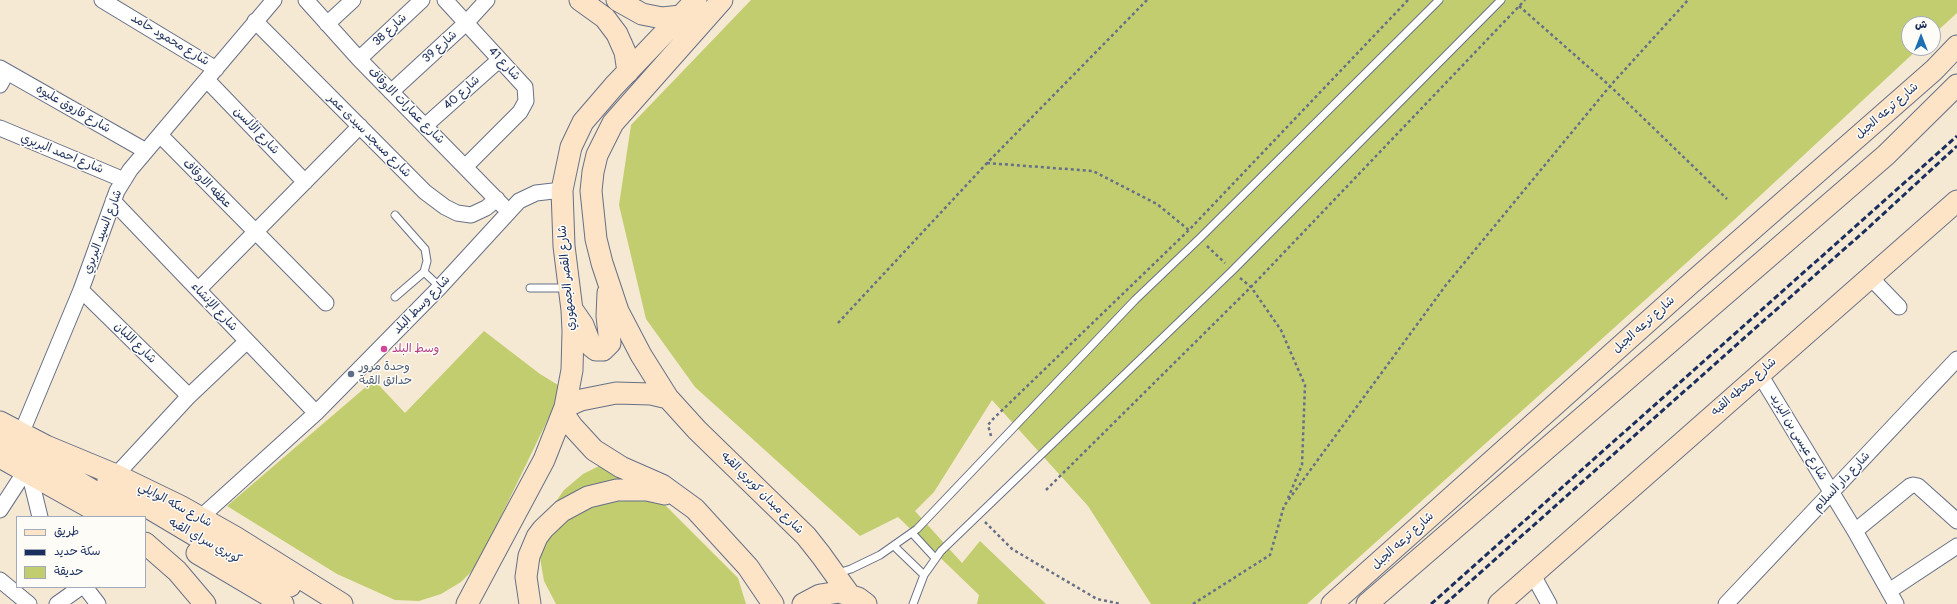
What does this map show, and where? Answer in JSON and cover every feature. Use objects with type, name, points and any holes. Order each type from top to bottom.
[{"type":"main road","points":[[580,0],[605,18],[617,34],[625,52],[628,72]]},
{"type":"main road","points":[[617,0],[642,14],[662,18],[681,16]]},
{"type":"main road","name":"شارع القصر الجمهوري","points":[[467,604],[544,460],[564,410],[572,370],[572,310],[564,246],[562,190],[571,147],[583,122],[696,0]]},
{"type":"main road","points":[[668,398],[629,333],[609,287],[592,214],[591,191],[597,155],[613,123],[722,0]]},
{"type":"main road","name":"شارع ترعه الجبل","points":[[1332,604],[1690,284],[1934,70],[1957,46]]},
{"type":"main road","name":"شارع ترعه الجبل","points":[[1367,604],[1886,155],[1957,85]]},
{"type":"main road","name":"شارع محطه القبه","points":[[1499,604],[1957,201]]},
{"type":"main road","points":[[1690,284],[1709,309]]},
{"type":"main road","points":[[572,310],[583,325],[593,348],[600,351],[606,349],[610,339],[607,316],[609,287]]},
{"type":"main road","points":[[668,398],[633,392],[616,393],[581,400],[564,410],[572,426],[594,450],[621,467],[662,485],[686,501],[704,517],[748,567],[773,604]]},
{"type":"main road","name":"شارع ميدان كوبري القبه","points":[[668,398],[697,430],[806,536],[858,599]]},
{"type":"main road","name":"شارع سكه الوايلي","points":[[0,422],[21,434],[116,475],[201,517],[342,604]]},
{"type":"main road","points":[[0,439],[136,516]]},
{"type":"main road","points":[[0,457],[105,516]]},
{"type":"main road","name":"كوبري سراي القبه","points":[[94,465],[104,477],[129,496],[223,552],[325,604]]},
{"type":"main road","points":[[530,604],[526,577],[529,556],[537,537],[543,529],[562,511],[588,497],[617,490],[647,490],[686,501]]},
{"type":"main road","name":"كوبري سراي القبه","points":[[146,523],[283,604]]},
{"type":"main road","points":[[146,544],[177,571],[205,604]]},
{"type":"main road","points":[[803,604],[815,597],[829,592],[858,599]]},
{"type":"street","name":"شارع محمود حامد","points":[[102,0],[212,74]]},
{"type":"street","name":"شارع السيد البربري","points":[[21,434],[81,290],[113,201],[124,180],[146,151],[274,0]]},
{"type":"street","name":"شارع عمارات الاوقاف","points":[[306,0],[359,59],[466,166],[508,211]]},
{"type":"street","points":[[327,24],[353,0]]},
{"type":"street","name":"شارع 38","points":[[359,59],[422,0]]},
{"type":"street","name":"شارع 41","points":[[445,0],[525,87],[526,101],[520,112],[466,166]]},
{"type":"street","name":"شارع 39","points":[[391,92],[466,23],[487,0]]},
{"type":"street","name":"شارع مسجد سيدى عمر","points":[[255,21],[426,192],[445,207],[457,213],[470,215],[486,208],[497,199]]},
{"type":"street","name":"شارع 40","points":[[426,126],[500,60]]},
{"type":"street","name":"شارع الألسن","points":[[212,74],[305,182]]},
{"type":"street","name":"شارع فاروق عليوه","points":[[2,75],[146,151]]},
{"type":"street","points":[[198,290],[360,126]]},
{"type":"street","name":"شارع احمد البربري","points":[[0,128],[124,180]]},
{"type":"street","name":"عطفه الاوقاف","points":[[160,135],[326,303]]},
{"type":"street","name":"شارع وسط البلد","points":[[201,517],[316,412],[440,287],[508,211],[519,201],[536,193],[562,190]]},
{"type":"street","name":"شارع الإنشاء","points":[[113,201],[246,342],[316,412]]},
{"type":"street","points":[[1870,277],[1899,307]]},
{"type":"street","name":"شارع اللبان","points":[[81,290],[189,396]]},
{"type":"street","points":[[116,475],[189,396],[246,342]]},
{"type":"street","name":"شارع دار السلام","points":[[1726,604],[1957,359]]},
{"type":"street","name":"شارع عيسى بن اليزيد","points":[[1760,373],[1855,531],[1896,604]]},
{"type":"street","points":[[0,510],[27,471]]},
{"type":"street","points":[[27,471],[40,516]]},
{"type":"street","points":[[1855,531],[1913,485],[1918,486],[1957,521]]},
{"type":"street","points":[[1889,590],[1957,546]]},
{"type":"street","points":[[1533,575],[1549,604]]},
{"type":"street","points":[[0,580],[30,604]]},
{"type":"street","points":[[57,604],[80,588]]},
{"type":"street","points":[[87,588],[98,604]]},
{"type":"lane","points":[[836,574],[866,563],[912,533],[1135,300],[1200,238],[1439,0]]},
{"type":"lane","points":[[913,604],[924,575],[935,558],[1232,270],[1501,0]]},
{"type":"lane","points":[[395,215],[425,249],[427,261],[424,272],[395,297]]},
{"type":"lane","points":[[424,272],[440,287]]},
{"type":"lane","points":[[530,288],[570,288]]},
{"type":"lane","points":[[912,533],[935,558]]},
{"type":"lane","points":[[894,546],[924,575]]},
{"type":"path","points":[[838,323],[987,163],[1147,0]]},
{"type":"path","points":[[995,445],[988,430],[988,425],[992,420],[1189,230],[1408,0]]},
{"type":"path","points":[[1046,490],[1250,287],[1525,0]]},
{"type":"path","points":[[1193,604],[1270,555],[1284,506],[1446,285],[1610,86],[1688,0]]},
{"type":"path","points":[[1519,6],[1610,86],[1727,199]]},
{"type":"path","points":[[979,516],[1012,549],[1097,599],[1121,604]]},
{"type":"green space","points":[[751,0],[1957,0],[1957,13],[1941,28],[1941,16],[1901,16],[1901,56],[1910,56],[1734,220],[1307,604],[1151,604],[1088,506],[992,400],[934,492],[915,511],[962,563],[980,541],[1046,604],[977,604],[979,595],[898,517],[860,536],[695,387],[646,319],[619,205],[631,125]]},
{"type":"green space","points":[[484,331],[540,374],[563,388],[477,566],[461,582],[441,594],[419,601],[395,600],[337,574],[227,506],[374,380],[405,413]]},
{"type":"green space","points":[[601,465],[633,473],[738,578],[746,604],[556,604],[544,581],[540,558],[540,535],[549,511],[564,490],[583,474]]},
{"type":"railway","points":[[1431,604],[1957,136]]},
{"type":"railway","points":[[1445,604],[1868,228],[1957,146]]},
{"type":"place","name":"وسط البلد","points":[[384,349]]},
{"type":"place","name":"وحدة مرور حدائق القبة","points":[[351,374]]}]
